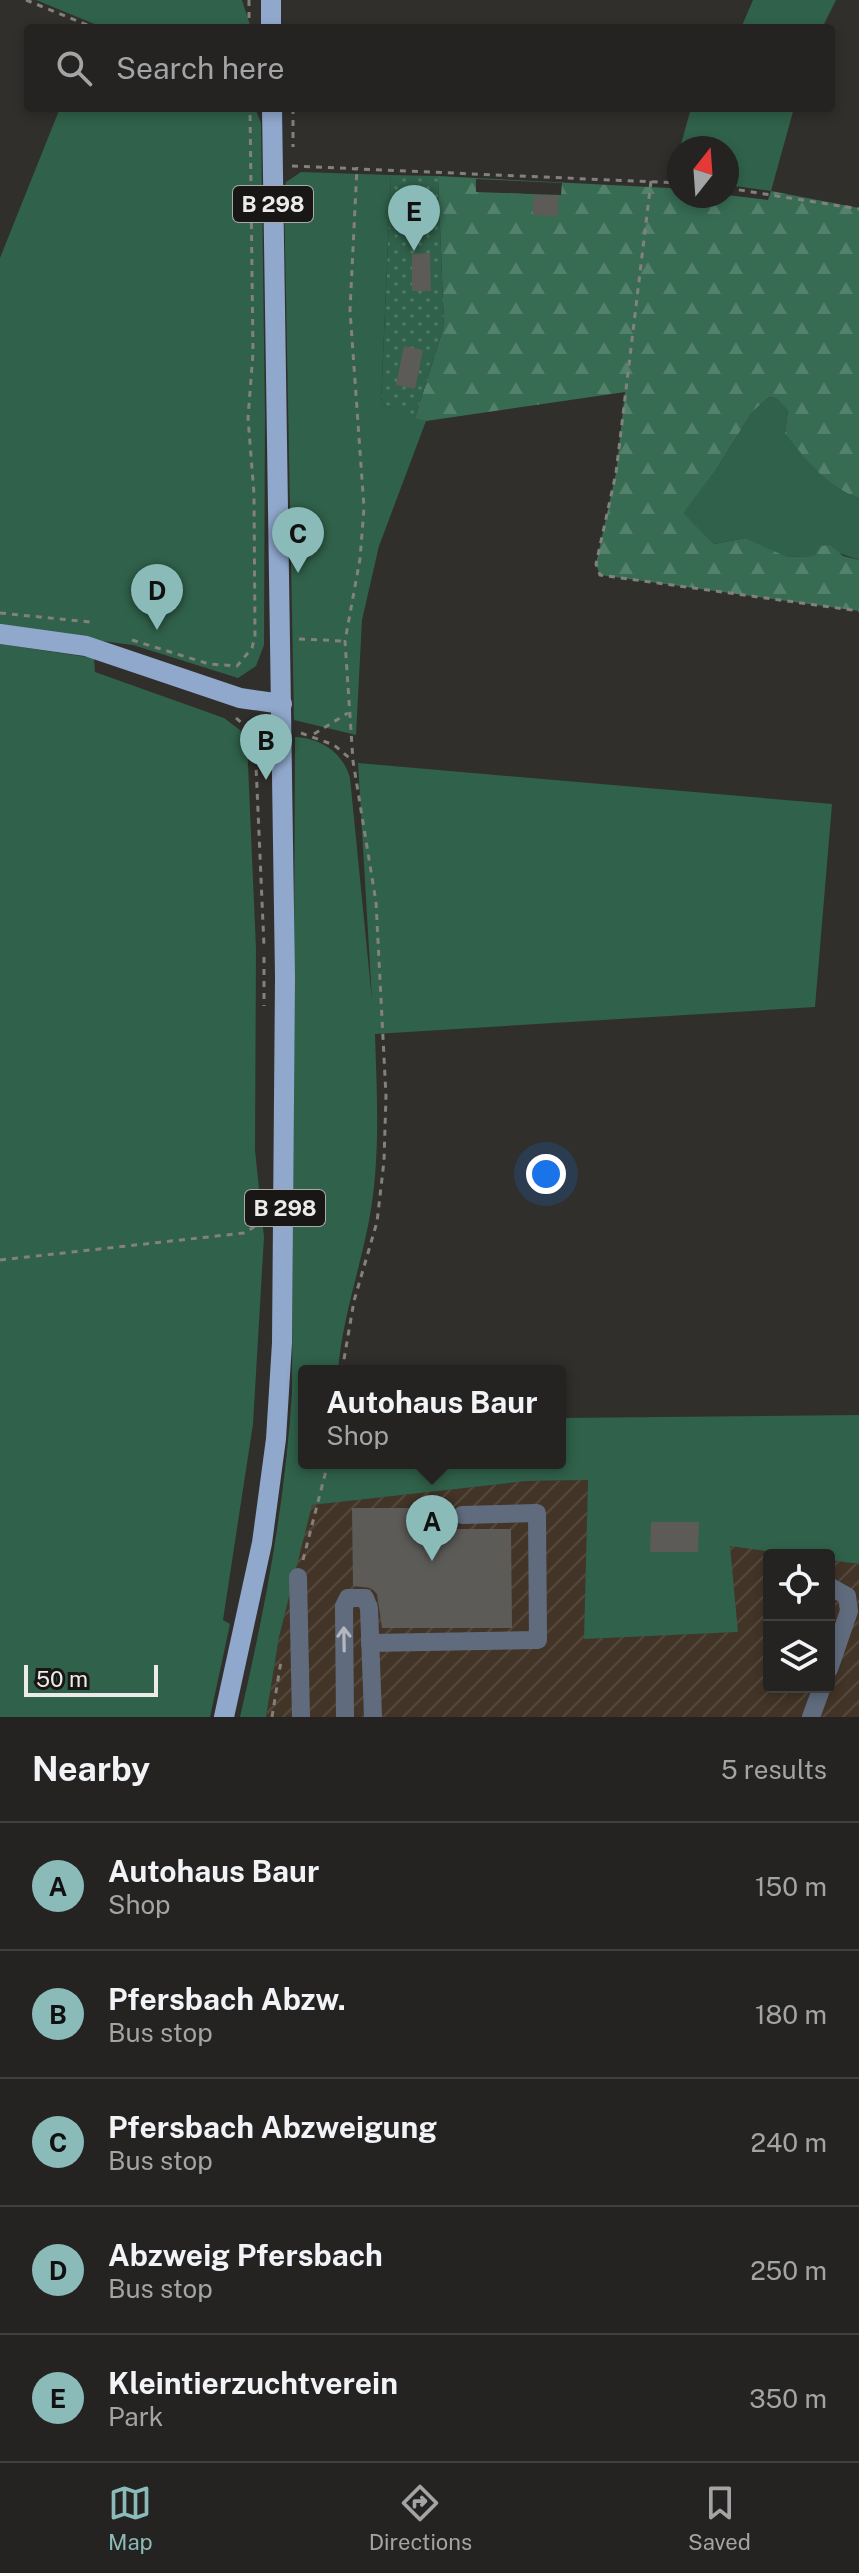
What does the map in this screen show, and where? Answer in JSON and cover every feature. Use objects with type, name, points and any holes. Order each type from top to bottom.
[{"type":"main road","points":[[271,0],[271,24]]},
{"type":"main road","name":"B 298","points":[[224,1717],[262,1543],[280,1370],[285,1181],[282,704],[272,112]]},
{"type":"main road","points":[[0,634],[86,646],[240,698],[282,704]]},
{"type":"street","points":[[370,1643],[538,1640],[537,1513],[462,1515]]},
{"type":"street","points":[[298,1577],[301,1717]]},
{"type":"street","points":[[835,1586],[847,1596],[849,1611],[835,1652]]},
{"type":"street","points":[[345,1717],[343,1618],[348,1598],[357,1596],[368,1603],[373,1717]]},
{"type":"street","points":[[811,1717],[820,1693]]},
{"type":"path","points":[[26,0],[85,24]]},
{"type":"path","points":[[249,0],[249,24]]},
{"type":"path","points":[[119,637],[209,664],[237,666],[252,648],[255,636],[254,494],[248,418],[253,353],[250,112]]},
{"type":"path","points":[[293,112],[293,166],[667,182]]},
{"type":"path","points":[[343,1365],[354,1301],[379,1207],[386,1109],[376,902],[353,761],[345,641],[360,559],[364,508],[350,310],[357,167]]},
{"type":"path","points":[[651,181],[616,473],[596,564],[600,575],[859,611]]},
{"type":"path","points":[[739,190],[859,209]]},
{"type":"path","points":[[0,613],[90,622]]},
{"type":"path","points":[[225,713],[248,726],[255,743],[264,1010]]},
{"type":"path","points":[[313,735],[348,713]]},
{"type":"path","points":[[282,730],[313,735],[334,745],[353,761]]},
{"type":"path","points":[[0,1260],[244,1233],[255,1228],[260,1220],[263,1196]]},
{"type":"shaded area","points":[[588,1480],[585,1638],[738,1632],[729,1545],[763,1550],[763,1693],[835,1693],[835,1561],[859,1564],[859,1717],[266,1717],[279,1637],[311,1505],[527,1481]]},
{"type":"green space","points":[[36,0],[242,0],[250,24],[94,24]]},
{"type":"green space","points":[[753,0],[836,0],[824,24],[743,24]]},
{"type":"green space","points":[[58,112],[257,112],[261,123],[264,645],[256,666],[238,678],[133,645],[0,628],[0,258]]},
{"type":"green space","points":[[690,112],[793,112],[771,191],[739,187],[739,136],[683,136]]},
{"type":"green space","points":[[301,172],[391,175],[381,404],[426,421],[379,546],[362,620],[356,735],[294,720],[284,190],[286,182]]},
{"type":"green space","points":[[391,175],[438,176],[444,326],[415,418],[381,404]]},
{"type":"green space","points":[[438,176],[667,188],[667,208],[739,208],[739,196],[768,200],[771,191],[859,208],[859,498],[836,487],[810,463],[785,434],[788,411],[776,398],[769,397],[752,412],[716,470],[683,513],[714,544],[746,538],[787,557],[814,556],[821,546],[830,545],[843,556],[859,560],[859,611],[600,575],[596,564],[616,473],[625,392],[426,421],[415,418],[444,326]],"holes":[[[476,179],[562,183],[561,195],[476,192]]]},
{"type":"green space","points":[[769,397],[776,398],[788,411],[785,434],[810,463],[836,487],[859,498],[859,560],[821,547],[814,556],[786,557],[746,538],[714,544],[682,513],[716,470],[752,412]]},
{"type":"green space","points":[[0,644],[94,658],[95,672],[224,718],[240,730],[247,741],[256,949],[255,1150],[264,1237],[253,1424],[223,1620],[230,1624],[210,1717],[0,1717]]},
{"type":"green space","points":[[295,737],[313,740],[329,748],[342,761],[350,778],[372,1000],[358,763],[832,804],[815,1007],[375,1034],[377,1130],[372,1202],[339,1365],[298,1365],[298,1469],[566,1469],[566,1418],[859,1415],[859,1564],[835,1561],[835,1549],[763,1551],[730,1546],[738,1632],[584,1639],[588,1480],[527,1481],[312,1505],[279,1637],[266,1717],[240,1717],[273,1556],[292,1393]]},
{"type":"building","points":[[533,195],[558,195],[558,216],[533,215]]},
{"type":"building","points":[[430,253],[431,291],[412,291],[412,254]]},
{"type":"building","points":[[404,346],[423,350],[415,389],[396,385]]},
{"type":"building","points":[[352,1508],[441,1508],[441,1529],[511,1529],[512,1628],[382,1628],[377,1594],[371,1588],[353,1586]]},
{"type":"building","points":[[651,1522],[699,1522],[698,1552],[650,1552]]},
{"type":"place","name":"Kleintierzuchtverein","points":[[414,251]]},
{"type":"place","name":"Pfersbach Abzweigung","points":[[298,573]]},
{"type":"place","name":"Abzweig Pfersbach","points":[[157,630]]},
{"type":"place","name":"Pfersbach Abzw.","points":[[266,780]]},
{"type":"place","name":"Autohaus Baur","points":[[432,1561]]}]
